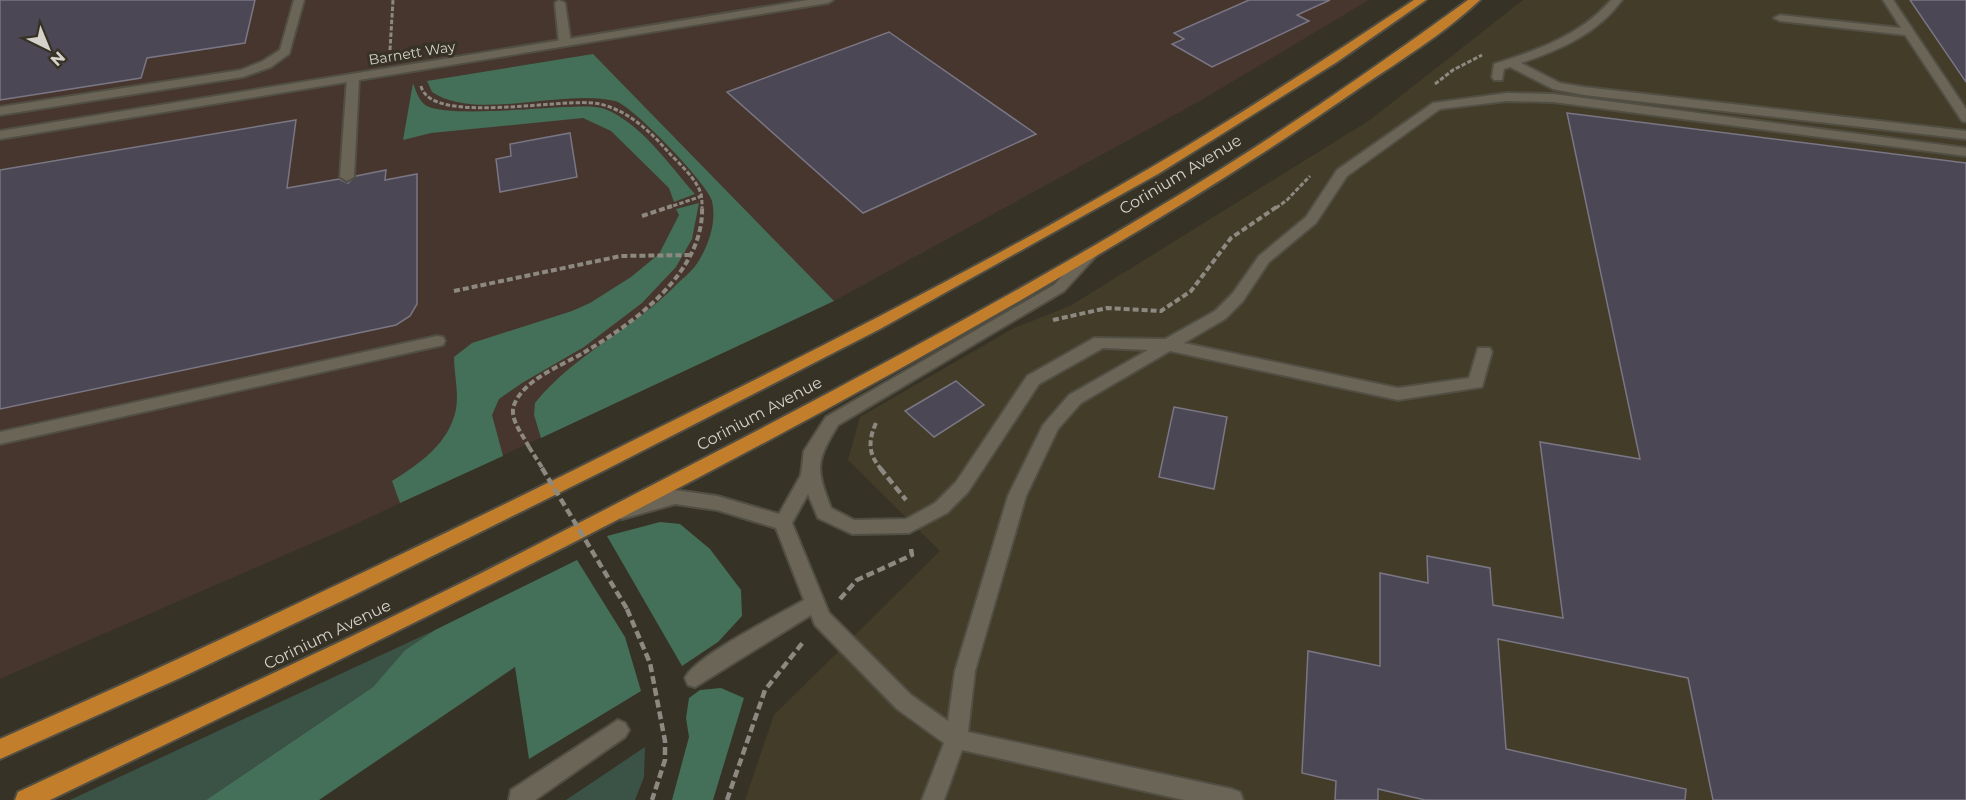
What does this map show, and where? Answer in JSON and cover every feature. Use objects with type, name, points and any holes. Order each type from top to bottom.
[{"type":"highway","name":"Corinium Avenue","points":[[0,749],[252,635],[424,553],[915,304],[1083,212],[1209,138],[1318,69],[1420,0]]},
{"type":"highway","name":"Corinium Avenue","points":[[26,800],[442,601],[610,516],[895,364],[1091,253],[1238,164],[1314,114],[1475,0]]},
{"type":"street","points":[[0,111],[243,73],[267,64],[285,52],[299,0]]},
{"type":"street","name":"Barnett Way","points":[[0,135],[828,0]]},
{"type":"street","points":[[1498,77],[1498,68],[1577,37],[1606,16],[1617,0]]},
{"type":"street","points":[[1888,0],[1966,117]]},
{"type":"street","points":[[560,3],[565,43]]},
{"type":"street","points":[[1780,18],[1909,32]]},
{"type":"street","points":[[1511,63],[1557,86],[1584,91],[1966,135]]},
{"type":"street","points":[[347,177],[353,78]]},
{"type":"street","points":[[933,800],[956,739],[965,671],[1017,496],[1051,425],[1075,399],[1220,315],[1238,297],[1264,260],[1311,220],[1342,173],[1437,106],[1507,97],[1553,98],[1966,152]]},
{"type":"street","points":[[783,523],[810,476],[813,451],[832,421],[1059,288],[1091,253]]},
{"type":"street","points":[[0,438],[437,341]]},
{"type":"street","points":[[810,476],[824,513],[852,526],[909,526],[941,508],[962,488],[1033,380],[1100,342],[1166,345],[1398,394],[1476,383],[1484,352]]},
{"type":"street","points":[[610,516],[675,497],[717,503],[783,523]]},
{"type":"street","points":[[783,523],[819,611],[904,702],[956,739],[1232,800]]},
{"type":"street","points":[[695,678],[730,653],[819,611]]},
{"type":"street","points":[[519,798],[618,730]]},
{"type":"path","points":[[389,73],[393,0]]},
{"type":"path","points":[[1426,90],[1453,70],[1493,51]]},
{"type":"path","points":[[422,67],[422,92],[432,101],[442,105],[509,106],[582,102],[601,104],[618,110],[631,116],[650,134],[695,184],[702,196],[704,206],[702,225],[692,255],[685,267],[642,310],[588,350],[545,375],[522,394],[514,404],[513,413],[515,423],[627,609],[650,663],[665,741],[665,760],[652,800]]},
{"type":"path","points":[[1042,322],[1107,308],[1161,311],[1191,291],[1231,238],[1287,200],[1316,170]]},
{"type":"path","points":[[642,216],[702,196]]},
{"type":"path","points":[[454,291],[621,256],[692,255]]},
{"type":"path","points":[[727,800],[765,690],[819,611],[857,580],[912,555],[905,498],[870,458],[870,432],[881,416]]},
{"type":"shaded area","points":[[0,0],[1369,0],[1200,101],[834,301],[347,528],[0,679]]},
{"type":"shaded area","points":[[1523,0],[1966,0],[1966,800],[745,800],[774,715],[940,551],[848,460],[860,417],[1014,328],[1070,306],[1370,120]]},
{"type":"green space","points":[[593,54],[834,301],[541,438],[534,415],[535,403],[568,370],[642,315],[694,268],[710,234],[713,218],[712,201],[698,179],[668,146],[637,116],[615,101],[571,98],[496,105],[472,104],[450,100],[432,92],[427,81]]},
{"type":"green space","points":[[413,83],[422,102],[438,109],[493,111],[585,106],[605,109],[643,135],[695,194],[674,202],[669,188],[611,131],[583,118],[431,133],[403,140]]},
{"type":"green space","points":[[699,203],[692,239],[676,267],[642,303],[584,347],[499,399],[492,415],[503,456],[400,503],[392,481],[412,468],[440,443],[452,421],[457,396],[454,357],[472,343],[590,303],[631,277],[659,254],[679,215],[676,209]]},
{"type":"green space","points":[[660,522],[680,524],[710,549],[741,590],[742,616],[718,642],[682,666],[607,536]]},
{"type":"green space","points":[[577,560],[625,637],[641,691],[529,759],[515,667],[319,800],[206,800],[373,687],[405,650],[435,630]]},
{"type":"green space","points":[[435,630],[405,650],[373,687],[206,800],[70,800]]},
{"type":"green space","points":[[721,688],[744,698],[713,800],[672,800],[689,737],[686,718],[689,698],[700,690]]},
{"type":"green space","points":[[645,747],[644,777],[635,800],[566,800]]},
{"type":"building","points":[[0,0],[255,0],[245,43],[147,58],[141,78],[0,100]]},
{"type":"building","points":[[1249,0],[1330,0],[1297,15],[1309,21],[1212,67],[1172,44],[1184,39],[1174,33]]},
{"type":"building","points":[[1910,0],[1966,0],[1966,82]]},
{"type":"building","points":[[889,32],[1036,134],[863,213],[727,92]]},
{"type":"building","points":[[1567,113],[1966,163],[1966,800],[1713,800],[1688,678],[1498,639],[1506,749],[1686,789],[1685,800],[1425,800],[1378,789],[1378,800],[1335,800],[1336,781],[1302,773],[1308,651],[1380,666],[1380,573],[1428,583],[1427,556],[1490,568],[1493,605],[1563,618],[1540,442],[1640,459]]},
{"type":"building","points":[[296,120],[287,188],[339,179],[348,183],[356,176],[386,170],[385,180],[417,174],[417,304],[410,316],[396,325],[0,409],[0,170]]},
{"type":"building","points":[[570,133],[577,177],[500,192],[496,159],[511,156],[510,144]]},
{"type":"building","points":[[956,381],[984,405],[934,437],[905,411]]},
{"type":"building","points":[[1174,407],[1227,417],[1214,489],[1159,477]]}]
